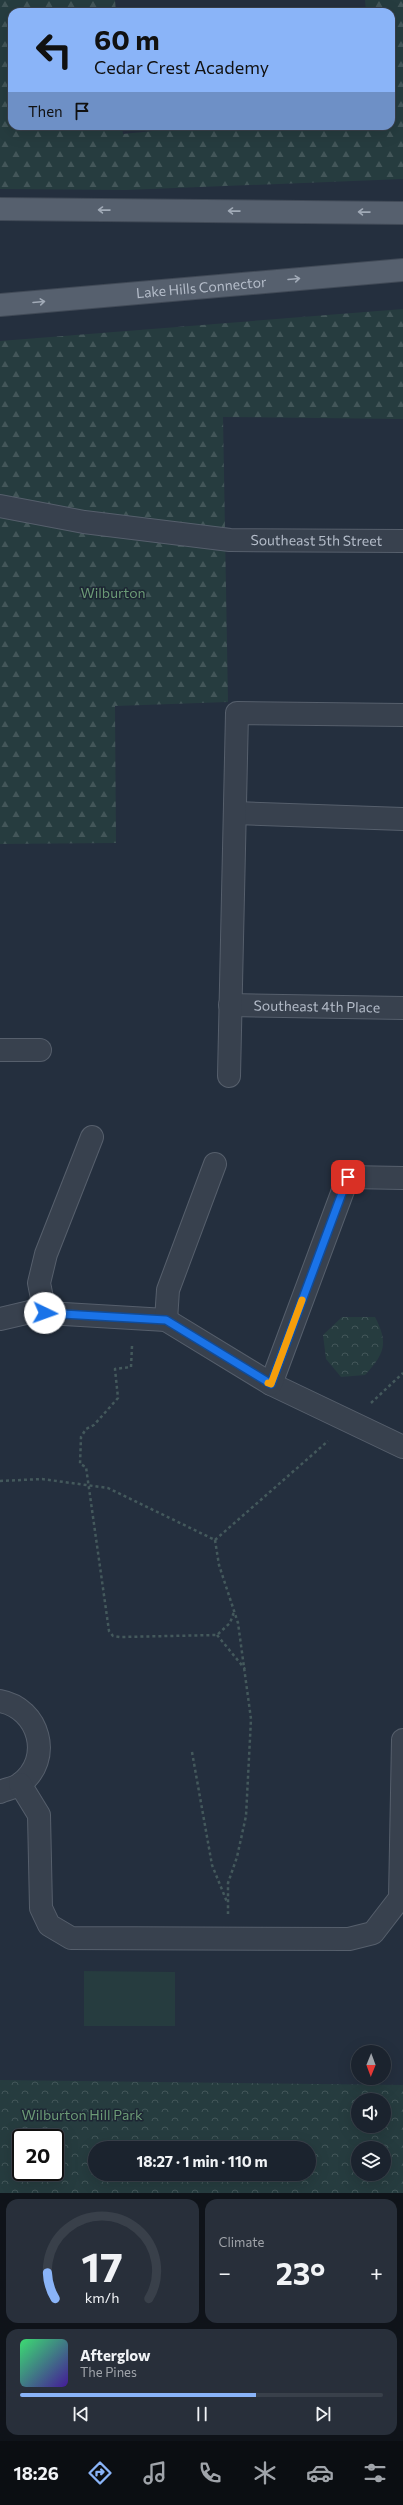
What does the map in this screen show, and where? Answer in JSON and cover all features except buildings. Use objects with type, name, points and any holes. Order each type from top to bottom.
[{"type":"main road","points":[[0,209],[403,213]]},
{"type":"main road","name":"Lake Hills Connector","points":[[0,306],[403,270]]},
{"type":"street","name":"Southeast 5th Street","points":[[0,506],[84,522],[230,540],[403,541]]},
{"type":"street","points":[[229,1076],[236,813],[237,713],[403,715]]},
{"type":"street","points":[[236,813],[403,818]]},
{"type":"street","name":"Southeast 4th Place","points":[[230,1005],[403,1008]]},
{"type":"street","points":[[0,1050],[40,1050]]},
{"type":"street","points":[[45,1313],[38,1283],[46,1254],[92,1137]]},
{"type":"street","points":[[166,1320],[168,1290],[215,1164]]},
{"type":"street","points":[[271,1384],[348,1177],[403,1178]]},
{"type":"street","points":[[0,1319],[30,1312],[166,1320],[271,1384],[403,1447]]},
{"type":"street","points":[[0,1701],[13,1704],[31,1719],[40,1741],[36,1765],[20,1784],[0,1792]]},
{"type":"street","points":[[20,1784],[39,1815],[41,1908],[49,1925],[71,1938],[349,1939],[373,1933],[400,1898],[403,1740]]},
{"type":"path","points":[[132,1346],[130,1367],[114,1369],[118,1398],[94,1425],[86,1429],[81,1437],[80,1464],[86,1467],[89,1484],[107,1624],[113,1636],[217,1635],[230,1623],[234,1612]]},
{"type":"path","points":[[366,1408],[403,1373]]},
{"type":"path","points":[[215,1540],[328,1441]]},
{"type":"path","points":[[0,1481],[42,1479],[89,1484],[108,1488],[215,1540]]},
{"type":"path","points":[[215,1540],[219,1565],[234,1612],[245,1669],[251,1718],[246,1816],[238,1857],[228,1883],[228,1918]]},
{"type":"path","points":[[217,1635],[245,1669]]},
{"type":"path","points":[[192,1752],[212,1865],[228,1904]]},
{"type":"green space","points":[[0,0],[115,0],[116,8],[8,8],[8,130],[122,130],[123,134],[162,130],[395,130],[395,8],[366,8],[365,0],[403,0],[403,179],[126,190],[0,189]]},
{"type":"green space","name":"Wilburton","points":[[403,309],[403,419],[223,417],[228,702],[115,706],[116,843],[0,844],[0,341]]},
{"type":"green space","points":[[342,1317],[375,1317],[379,1326],[383,1342],[380,1355],[365,1375],[341,1377],[326,1359],[323,1335]]},
{"type":"green space","points":[[84,1971],[175,1972],[175,2026],[84,2026]]},
{"type":"green space","name":"Wilburton Hill Park","points":[[0,2080],[403,2085],[403,2193],[0,2193]]},
{"type":"slow traffic","points":[[268,1383],[271,1384],[302,1300]]},
{"type":"route","points":[[45,1313],[166,1320],[271,1384],[348,1177]]}]
